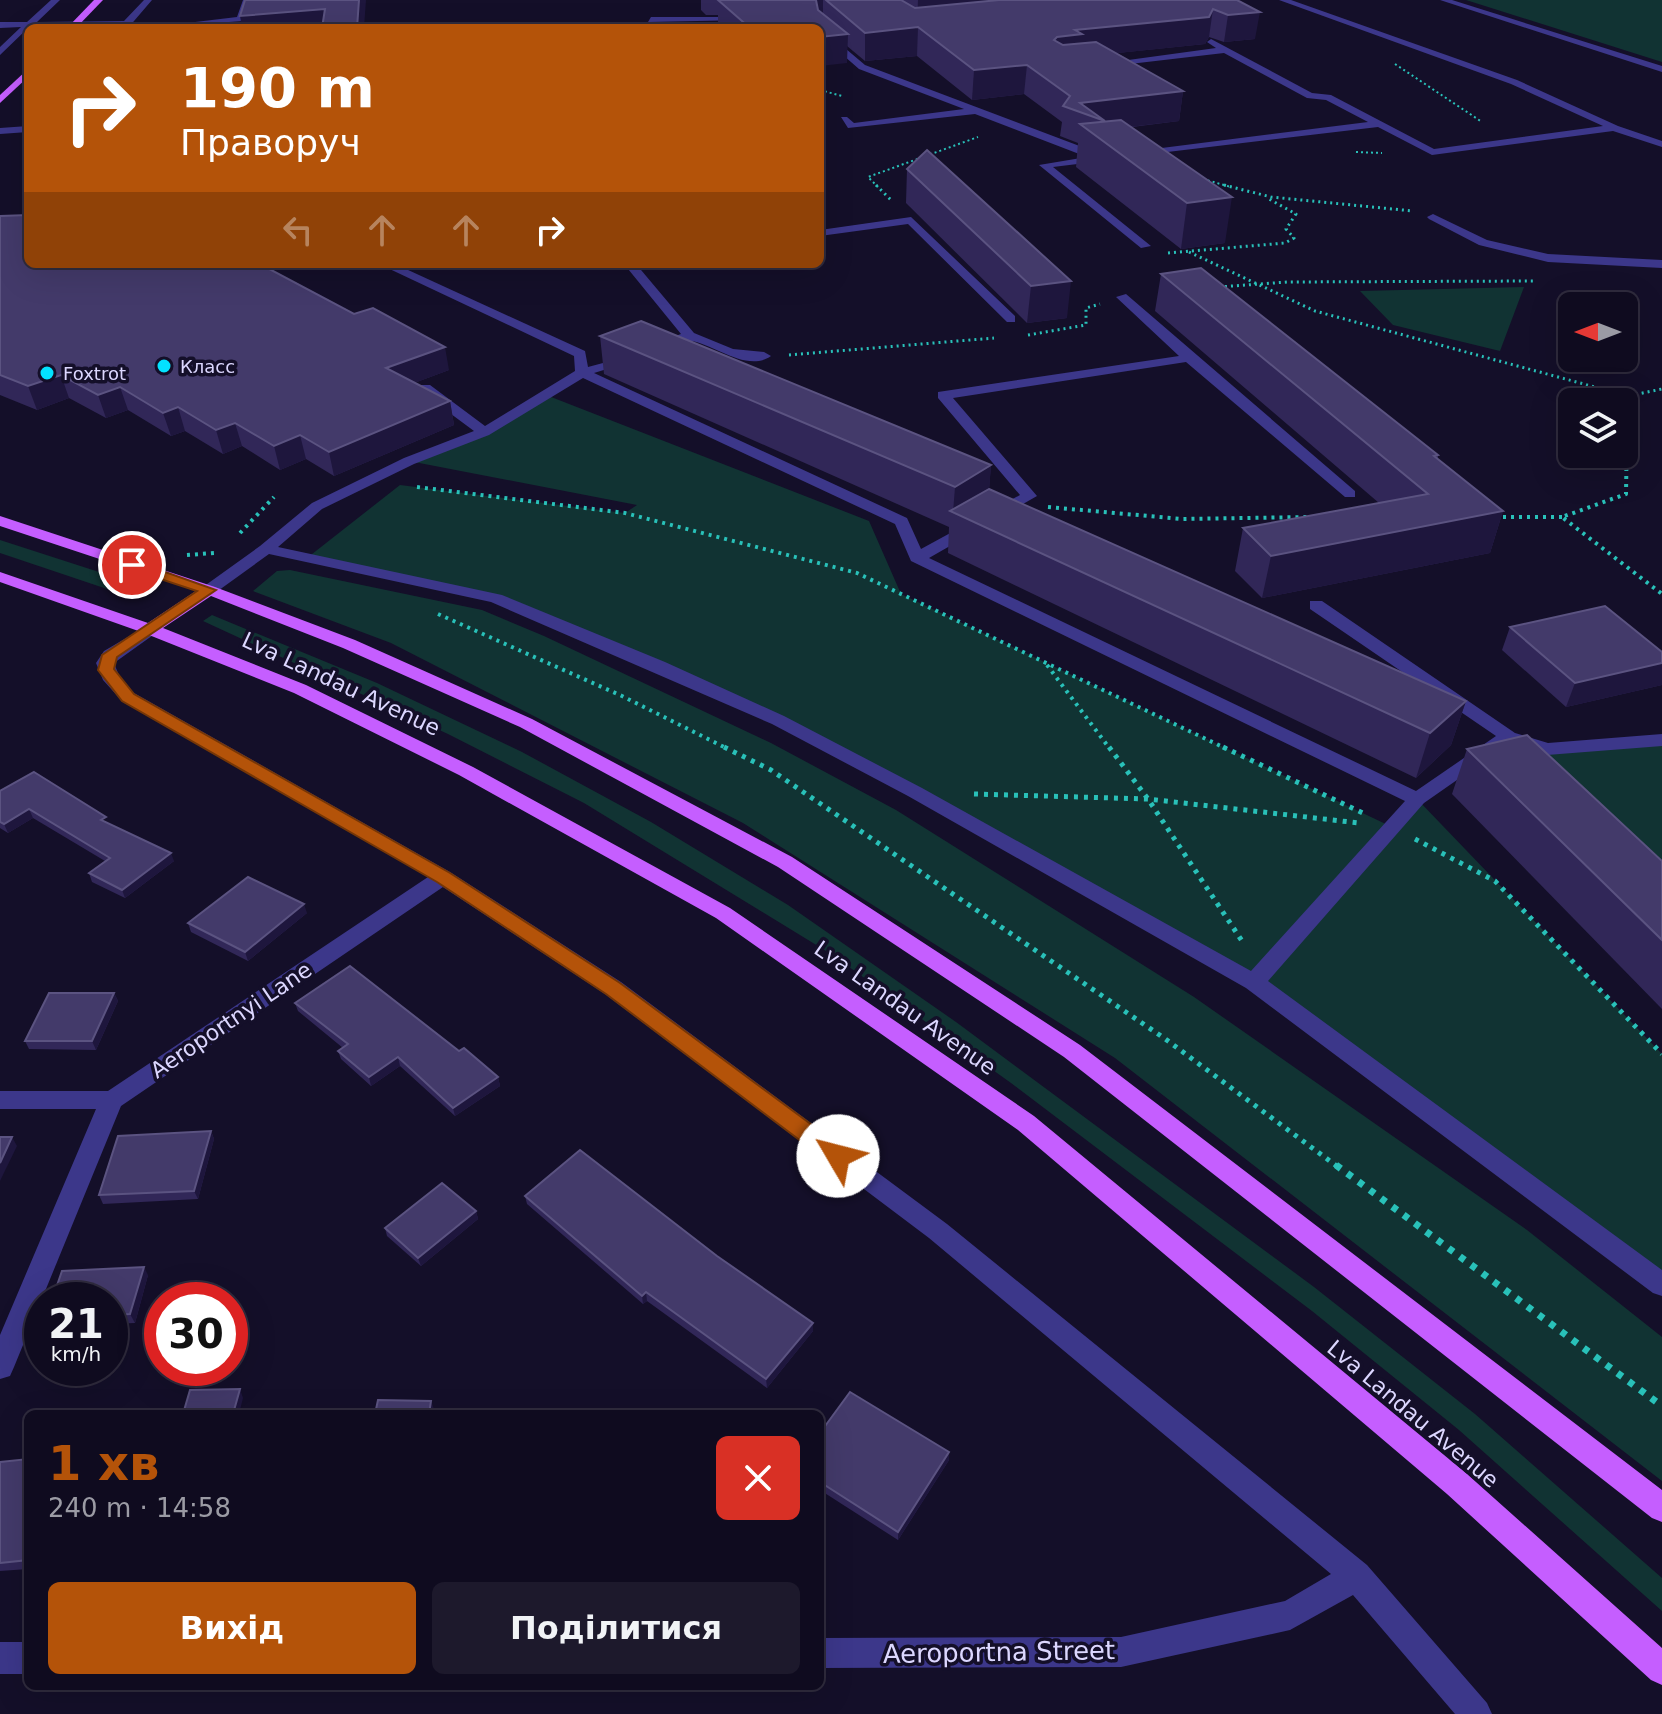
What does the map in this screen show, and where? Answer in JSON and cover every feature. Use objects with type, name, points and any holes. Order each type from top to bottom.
[{"type":"main road","points":[[75,24],[99,0]]},
{"type":"main road","points":[[0,100],[24,76]]},
{"type":"main road","name":"Lva Landau Avenue","points":[[0,521],[209,590],[349,644],[526,723],[785,862],[1072,1051],[1662,1508]]},
{"type":"main road","name":"Lva Landau Avenue","points":[[0,577],[150,629],[300,689],[466,771],[723,913],[1026,1123],[1457,1484],[1662,1669]]},
{"type":"main road","points":[[150,629],[209,590]]},
{"type":"street","points":[[31,24],[56,0]]},
{"type":"street","points":[[126,24],[148,0]]},
{"type":"street","points":[[189,24],[240,19],[247,0]]},
{"type":"street","points":[[1283,0],[1514,82],[1614,128],[1662,144]]},
{"type":"street","points":[[1444,0],[1662,69]]},
{"type":"street","points":[[806,18],[813,24]]},
{"type":"street","points":[[651,20],[750,21]]},
{"type":"street","points":[[0,25],[24,26]]},
{"type":"street","points":[[0,52],[24,30]]},
{"type":"street","points":[[824,33],[862,67],[1101,158]]},
{"type":"street","points":[[1211,42],[1310,96],[1328,97],[1432,152],[1614,128]]},
{"type":"street","points":[[1090,65],[1226,50]]},
{"type":"street","points":[[844,119],[852,126],[977,111]]},
{"type":"street","points":[[1127,155],[1379,124]]},
{"type":"street","points":[[0,131],[24,129]]},
{"type":"street","points":[[1114,157],[1044,165],[1145,246]]},
{"type":"street","points":[[1433,217],[1483,243],[1548,258],[1662,264]]},
{"type":"street","points":[[824,232],[911,220],[1011,319]]},
{"type":"street","points":[[394,268],[580,354],[582,373]]},
{"type":"street","points":[[633,268],[689,336],[731,353],[764,356]]},
{"type":"street","points":[[1122,297],[1350,494]]},
{"type":"street","points":[[209,590],[266,549],[317,506],[364,481],[484,432],[582,373],[689,336]]},
{"type":"street","points":[[917,558],[1029,496],[943,395],[1189,358]]},
{"type":"street","points":[[582,373],[902,521],[917,558],[1417,799]]},
{"type":"street","points":[[425,388],[484,432]]},
{"type":"street","points":[[266,549],[496,598],[778,720],[915,792],[1258,977],[1662,1285]]},
{"type":"street","points":[[1316,605],[1508,736],[1547,749],[1662,740]]},
{"type":"street","points":[[150,629],[110,655],[105,663],[112,680],[128,697],[443,877],[613,988],[938,1231],[1356,1576],[1476,1714]]},
{"type":"street","points":[[1258,977],[1417,799],[1508,736]]},
{"type":"street","name":"Aeroportnyi Lane","points":[[112,1100],[443,877]]},
{"type":"street","points":[[0,1100],[112,1100],[0,1367]]},
{"type":"street","name":"Aeroportna Street","points":[[824,1653],[1121,1652],[1290,1615],[1356,1576]]},
{"type":"street","points":[[0,1658],[24,1658]]},
{"type":"path","points":[[1409,45],[1409,49],[1390,59],[1408,78],[1480,119],[1486,126],[1490,144]]},
{"type":"path","points":[[1145,246],[1152,254],[1285,243],[1294,238],[1286,229],[1296,214],[1280,203],[1203,179]]},
{"type":"path","points":[[1245,191],[1409,209],[1433,217]]},
{"type":"path","points":[[1189,252],[1315,311],[1599,388]]},
{"type":"path","points":[[254,273],[267,268]]},
{"type":"path","points":[[1212,287],[1259,283],[1540,281]]},
{"type":"path","points":[[1025,335],[1086,325],[1086,308],[1122,297]]},
{"type":"path","points":[[764,356],[996,338]]},
{"type":"path","points":[[1638,394],[1662,389]]},
{"type":"path","points":[[1488,517],[1562,517],[1626,494],[1627,468]]},
{"type":"path","points":[[364,481],[625,513],[857,573],[1392,827],[1495,881],[1662,1054]]},
{"type":"path","points":[[232,542],[274,497]]},
{"type":"path","points":[[1013,504],[1182,519],[1322,517]]},
{"type":"path","points":[[1562,517],[1662,594]]},
{"type":"path","points":[[187,555],[221,553]]},
{"type":"path","points":[[427,611],[622,696],[771,770],[1164,1038],[1662,1406]]},
{"type":"path","points":[[1045,662],[1148,799],[1258,977]]},
{"type":"path","points":[[970,794],[1148,799],[1392,827]]},
{"type":"green space","points":[[1466,0],[1662,0],[1662,62]]},
{"type":"green space","points":[[1524,287],[1500,351],[1393,325],[1360,291]]},
{"type":"green space","points":[[546,395],[869,521],[901,594],[1392,827],[1417,799],[1662,1054],[1662,1285],[1254,982],[778,720],[496,598],[307,558],[400,485],[625,513],[637,505],[409,461],[484,432]]},
{"type":"green space","points":[[0,540],[133,583],[116,592],[0,553]]},
{"type":"green space","points":[[290,570],[482,610],[771,743],[896,810],[1194,997],[1527,1230],[1662,1337],[1662,1481],[1115,1058],[743,823],[391,643],[253,591],[277,571]]},
{"type":"green space","points":[[212,615],[377,683],[522,752],[651,822],[788,905],[956,1022],[1314,1287],[1475,1414],[1662,1578],[1662,1611],[1459,1430],[1312,1311],[1011,1083],[831,954],[584,803],[448,734],[203,621]]},
{"type":"green space","points":[[1662,740],[1662,913],[1517,773],[1547,749]]},
{"type":"building","points":[[245,0],[359,0],[357,24],[323,24],[325,9],[240,16]]},
{"type":"building","points":[[718,0],[816,0],[818,10],[848,34],[824,37],[824,24],[745,24]]},
{"type":"building","points":[[826,0],[901,0],[915,8],[999,0],[1237,0],[1260,12],[1228,15],[1213,9],[1209,17],[1075,30],[1082,34],[1057,37],[1054,40],[1063,45],[1096,42],[1183,91],[1080,103],[1105,121],[1063,106],[1070,96],[1027,65],[974,70],[918,27],[865,33]]},
{"type":"building","points":[[1121,120],[1232,197],[1187,203],[1080,124]]},
{"type":"building","points":[[927,150],[1071,281],[1031,286],[907,169]]},
{"type":"building","points":[[24,215],[24,268],[268,268],[354,314],[373,308],[445,347],[386,368],[450,401],[329,452],[300,435],[274,446],[235,423],[216,430],[178,407],[163,413],[120,387],[98,395],[61,375],[28,386],[0,375],[0,216]]},
{"type":"building","points":[[1201,268],[1438,455],[1434,456],[1503,511],[1271,556],[1243,528],[1428,494],[1161,274]]},
{"type":"building","points":[[641,321],[991,465],[955,487],[600,336]]},
{"type":"building","points":[[989,489],[1466,701],[1430,733],[950,511]]},
{"type":"building","points":[[1605,606],[1662,652],[1662,663],[1575,683],[1510,627]]},
{"type":"building","points":[[1527,735],[1662,861],[1662,940],[1467,749]]},
{"type":"building","points":[[34,772],[106,817],[101,820],[171,853],[122,890],[89,873],[110,858],[29,809],[4,824],[0,822],[0,791]]},
{"type":"building","points":[[248,877],[304,904],[245,952],[188,923]]},
{"type":"building","points":[[350,966],[459,1051],[464,1048],[498,1077],[453,1108],[398,1057],[369,1077],[338,1051],[348,1044],[295,1003]]},
{"type":"building","points":[[49,993],[114,993],[92,1041],[25,1041]]},
{"type":"building","points":[[211,1131],[194,1191],[99,1195],[118,1136]]},
{"type":"building","points":[[0,1137],[12,1137],[0,1163]]},
{"type":"building","points":[[580,1150],[717,1256],[813,1323],[766,1379],[646,1292],[642,1296],[525,1196]]},
{"type":"building","points":[[442,1183],[476,1211],[418,1258],[385,1228]]},
{"type":"building","points":[[144,1267],[128,1314],[128,1282],[58,1282],[62,1271]]},
{"type":"building","points":[[240,1389],[234,1410],[184,1410],[190,1390]]},
{"type":"building","points":[[850,1392],[949,1452],[898,1532],[824,1485],[824,1428]]},
{"type":"building","points":[[378,1400],[431,1401],[430,1410],[376,1410]]},
{"type":"building","points":[[24,1459],[24,1560],[0,1563],[0,1462]]},
{"type":"place","name":"Класс","points":[[164,366]]},
{"type":"place","name":"Foxtrot","points":[[47,373]]},
{"type":"route","points":[[132,565],[209,590],[110,655],[105,663],[106,670],[128,697],[443,877],[613,988],[838,1156]]}]
